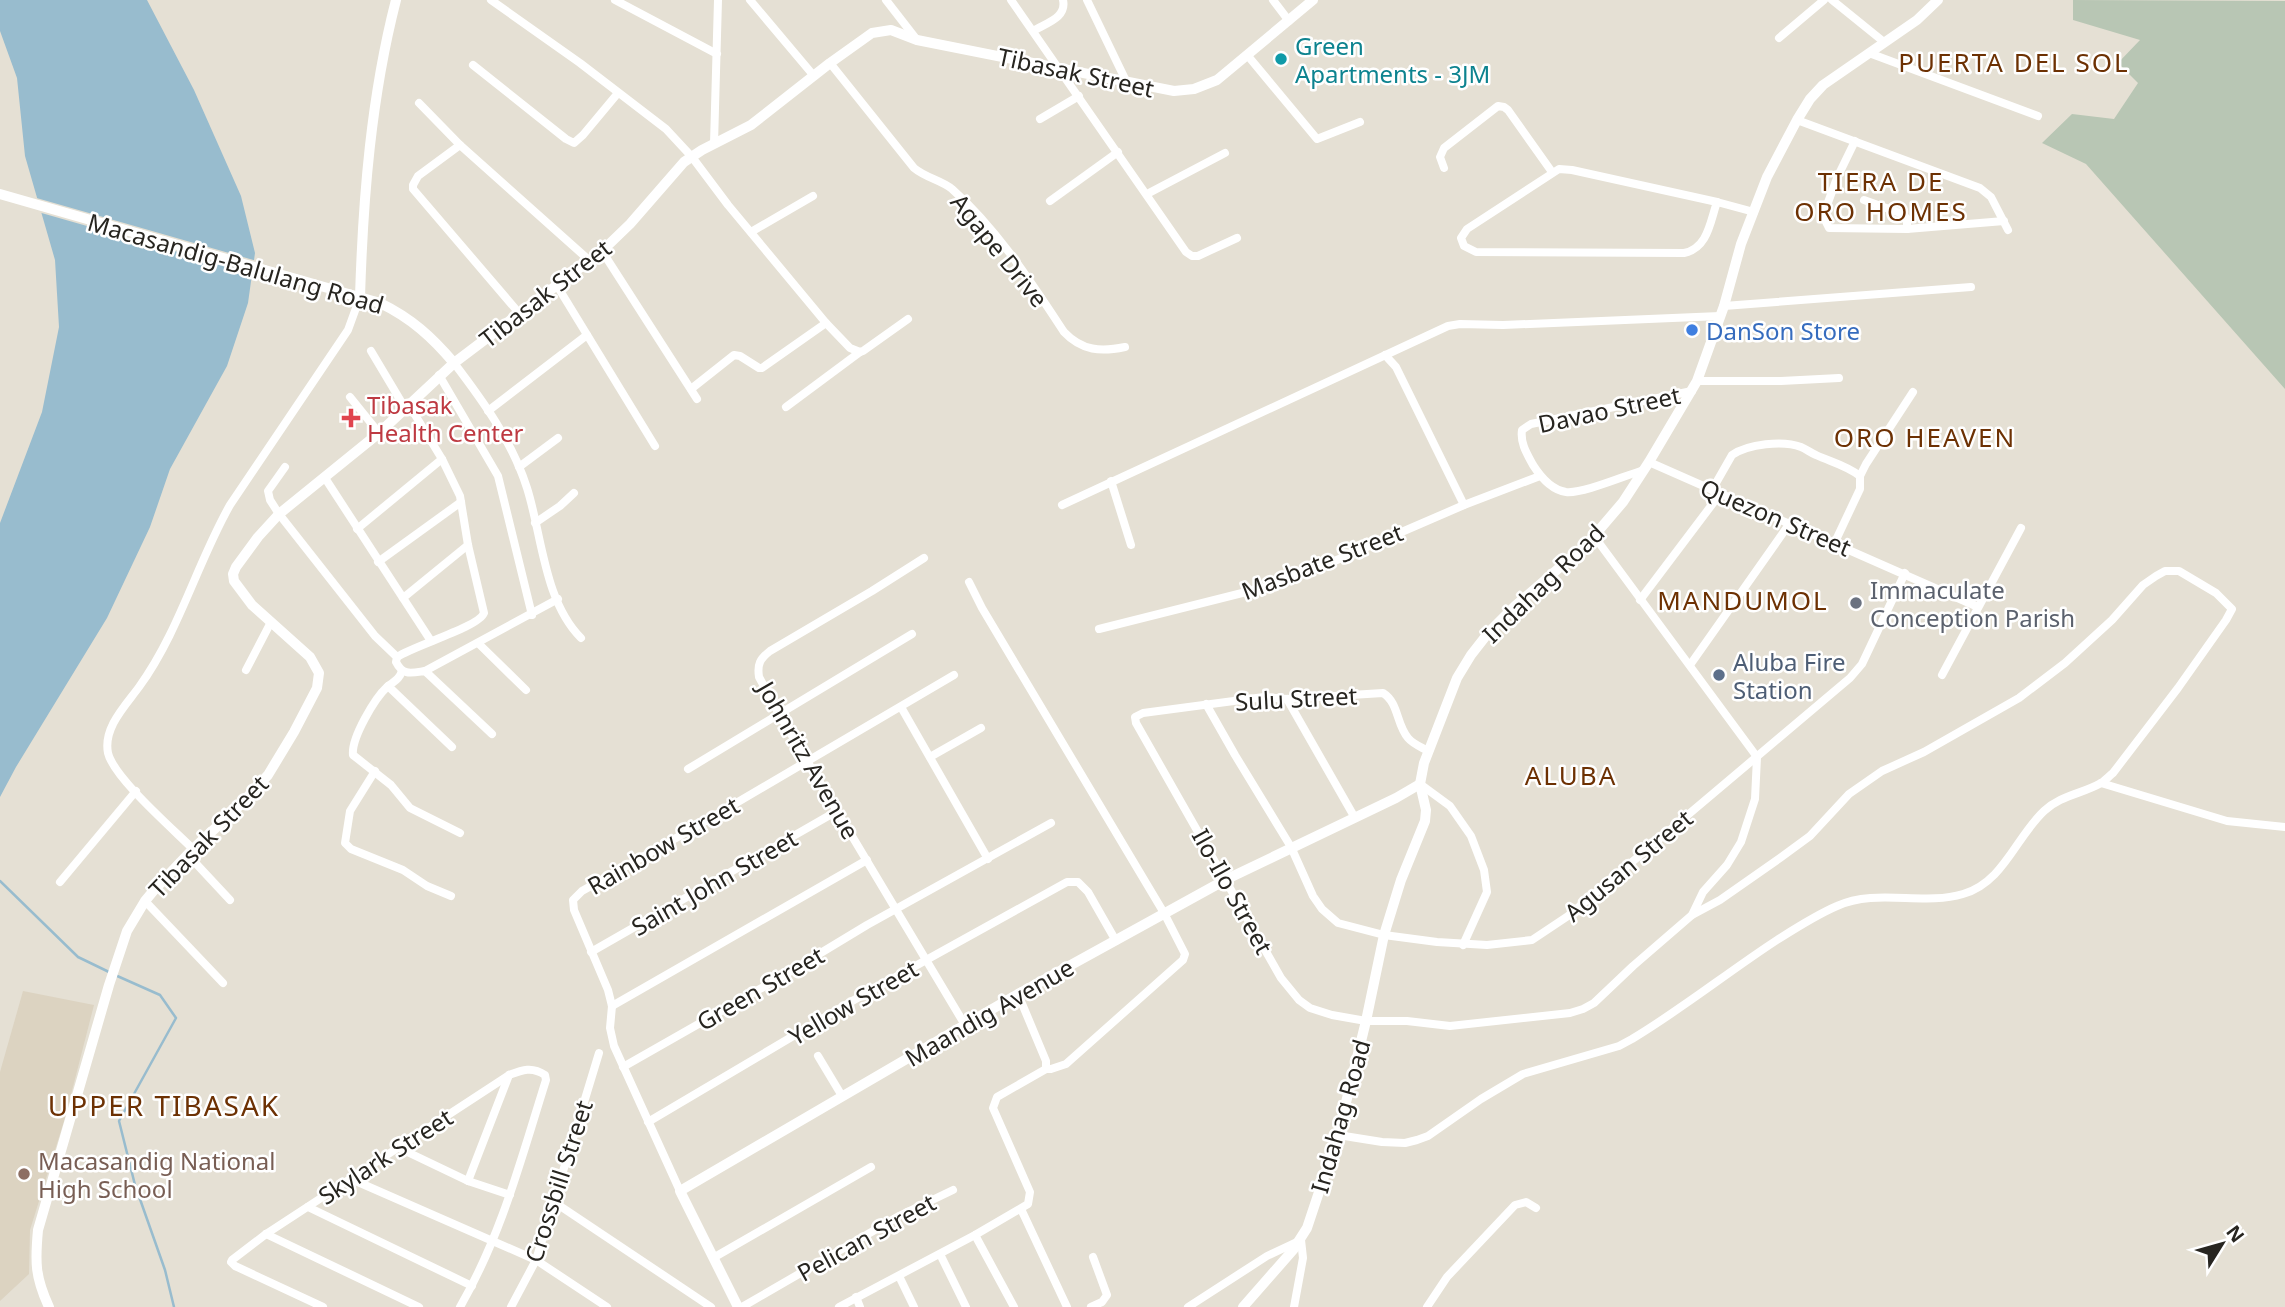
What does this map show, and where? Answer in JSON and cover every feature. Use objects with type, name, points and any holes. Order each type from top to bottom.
[{"type":"main road","name":"Indahag Road","points":[[1243,1307],[1301,1240],[1307,1228],[1338,1135],[1384,935],[1401,880],[1424,821],[1426,810],[1420,784],[1428,751],[1457,678],[1471,654],[1489,632],[1515,606],[1571,560],[1594,536],[1623,502],[1647,466],[1694,386],[1722,311],[1741,244],[1768,177],[1810,99],[1823,85],[1917,20],[1938,0]]},
{"type":"street","points":[[230,900],[135,791],[109,757],[109,735],[115,721],[153,664],[230,505],[348,330],[360,297],[373,116],[396,0]]},
{"type":"street","points":[[491,0],[666,129],[692,157],[826,323],[850,348],[860,352]]},
{"type":"street","points":[[615,0],[717,54]]},
{"type":"street","points":[[714,144],[718,0]]},
{"type":"street","points":[[750,0],[814,76]]},
{"type":"street","points":[[886,0],[917,40]]},
{"type":"street","points":[[1011,0],[1180,244],[1192,256],[1198,256],[1237,237]]},
{"type":"street","points":[[1033,31],[1060,15],[1064,9],[1063,0]]},
{"type":"street","points":[[1087,0],[1127,83]]},
{"type":"street","points":[[1273,0],[1289,20]]},
{"type":"street","name":"Tibasak Street","points":[[49,1307],[38,1281],[35,1258],[38,1230],[108,985],[127,931],[145,901],[268,775],[317,688],[318,673],[310,657],[241,593],[233,580],[233,574],[258,537],[279,514],[379,433],[439,375],[602,251],[672,173],[692,157],[751,125],[830,63],[878,30],[891,30],[917,40],[1160,90],[1194,89],[1217,80],[1313,0]]},
{"type":"street","points":[[1779,38],[1824,0]]},
{"type":"street","points":[[1832,0],[1884,42]]},
{"type":"street","points":[[1869,53],[2038,116]]},
{"type":"street","points":[[1248,56],[1317,139],[1360,122]]},
{"type":"street","name":"Agape Drive","points":[[830,63],[914,168],[922,175],[949,187],[983,222],[1012,258],[1063,332],[1092,350],[1106,351],[1125,347]]},
{"type":"street","points":[[472,65],[570,142],[578,141],[618,93]]},
{"type":"street","points":[[1040,119],[1079,96]]},
{"type":"street","points":[[419,103],[460,145],[590,261]]},
{"type":"street","points":[[1444,168],[1440,156],[1444,148],[1498,106],[1502,106],[1508,110],[1552,172]]},
{"type":"street","points":[[1797,120],[1980,188],[1991,197],[2008,230]]},
{"type":"street","points":[[1855,141],[1823,216],[1829,228],[1906,229],[2004,221]]},
{"type":"street","points":[[460,145],[418,176],[412,185],[413,189],[519,313]]},
{"type":"street","points":[[1049,201],[1118,152]]},
{"type":"street","points":[[1147,194],[1225,153]]},
{"type":"street","points":[[1717,202],[1700,246],[1684,253],[1476,252],[1464,246],[1461,238],[1467,229],[1559,169],[1572,170],[1717,202],[1754,212]]},
{"type":"street","name":"Macasandig-Balulang Road","points":[[0,194],[380,303],[409,318],[432,338],[454,363]]},
{"type":"street","points":[[751,232],[813,196]]},
{"type":"street","points":[[1864,200],[1903,214],[1908,219],[1906,229]]},
{"type":"street","points":[[602,251],[697,399]]},
{"type":"street","points":[[556,284],[655,446]]},
{"type":"street","points":[[1062,505],[1437,330],[1460,324],[1516,324],[1722,311],[1971,287]]},
{"type":"street","points":[[786,407],[908,319]]},
{"type":"street","points":[[691,390],[731,356],[740,356],[762,368],[826,323]]},
{"type":"street","points":[[488,411],[587,335]]},
{"type":"street","points":[[371,351],[442,458],[461,502],[484,613],[474,624],[431,640],[397,657]]},
{"type":"street","points":[[1385,355],[1396,367],[1464,505]]},
{"type":"street","points":[[454,363],[508,443],[528,489],[544,560],[558,599],[572,629],[581,638]]},
{"type":"street","points":[[439,375],[498,476],[532,615]]},
{"type":"street","points":[[1694,386],[1839,378]]},
{"type":"street","name":"Davao Street","points":[[1540,476],[1523,446],[1521,438],[1525,427],[1694,386]]},
{"type":"street","points":[[1835,542],[1860,489],[1860,475],[1913,392]]},
{"type":"street","points":[[350,397],[379,433]]},
{"type":"street","points":[[519,467],[558,439]]},
{"type":"street","points":[[1640,600],[1716,492],[1732,455],[1738,451],[1777,445],[1801,447],[1860,475]]},
{"type":"street","points":[[357,529],[442,458]]},
{"type":"street","points":[[1540,476],[1557,488],[1569,492],[1647,466]]},
{"type":"street","name":"Quezon Street","points":[[1647,466],[1835,542],[1978,607]]},
{"type":"street","points":[[285,467],[268,491],[270,500],[375,636],[397,657]]},
{"type":"street","name":"Masbate Street","points":[[1099,629],[1266,587],[1347,557],[1464,505],[1540,476]]},
{"type":"street","points":[[325,478],[431,640]]},
{"type":"street","points":[[1111,481],[1131,545]]},
{"type":"street","points":[[535,523],[574,493]]},
{"type":"street","points":[[379,562],[461,502]]},
{"type":"street","points":[[1690,666],[1790,523]]},
{"type":"street","points":[[1942,675],[2021,528]]},
{"type":"street","points":[[1594,536],[1757,757],[1755,799],[1741,842],[1727,865],[1703,892],[1692,915]]},
{"type":"street","points":[[403,598],[468,545]]},
{"type":"street","name":"Johnritz Avenue","points":[[924,558],[779,645],[762,657],[758,666],[759,677],[779,714],[965,1025]]},
{"type":"street","points":[[1338,1135],[1405,1143],[1427,1136],[1523,1074],[1625,1043],[1750,957],[1837,905],[1862,899],[1962,895],[1973,890],[1998,871],[2032,823],[2045,810],[2069,795],[2101,783],[2112,773],[2178,688],[2232,609],[2216,593],[2179,571],[2165,571],[2143,585],[2112,620],[2065,663],[2019,698],[1924,752],[1882,771],[1849,794],[1810,836],[1780,859],[1720,900],[1692,915]]},
{"type":"street","name":"Agusan Street","points":[[1206,704],[1291,847],[1313,896],[1322,909],[1338,923],[1384,935],[1463,945],[1517,943],[1532,940],[1550,930],[1857,671],[1905,573]]},
{"type":"street","points":[[839,1307],[1028,1204],[1030,1192],[994,1114],[993,1103],[996,1097],[1046,1069],[1066,1064],[1183,961],[1185,952],[969,582]]},
{"type":"street","points":[[397,657],[396,662],[402,671],[411,675],[425,671],[558,599]]},
{"type":"street","points":[[247,670],[271,622]]},
{"type":"street","points":[[688,769],[912,634]]},
{"type":"street","points":[[478,643],[526,690]]},
{"type":"street","points":[[402,671],[399,678],[374,702],[357,735],[353,755],[391,785],[410,808],[460,833]]},
{"type":"street","points":[[425,671],[492,734]]},
{"type":"street","name":"Rainbow Street","points":[[680,1191],[614,1046],[610,1028],[612,1006],[608,990],[574,910],[573,900],[578,894],[954,675]]},
{"type":"street","points":[[388,687],[453,747]]},
{"type":"street","name":"Sulu Street","points":[[1135,717],[1143,713],[1264,698],[1383,693],[1394,704],[1401,727],[1409,740],[1428,751]]},
{"type":"street","points":[[1287,699],[1355,818]]},
{"type":"street","points":[[901,707],[988,859]]},
{"type":"street","name":"Ilo-Ilo Street","points":[[1135,717],[1281,978],[1299,1000],[1310,1008],[1366,1021],[1407,1021],[1450,1026],[1570,1013],[1594,1003],[1692,915]]},
{"type":"street","points":[[930,757],[981,728]]},
{"type":"street","points":[[375,771],[349,811],[345,843],[351,849],[411,874],[427,886],[451,896]]},
{"type":"street","points":[[2101,783],[2227,821],[2285,827]]},
{"type":"street","points":[[1420,784],[1450,806],[1471,836],[1484,870],[1487,892],[1463,945]]},
{"type":"street","name":"Maandig Avenue","points":[[680,1191],[1018,994],[1164,913],[1420,784]]},
{"type":"street","points":[[60,882],[135,791]]},
{"type":"street","name":"Saint John Street","points":[[591,952],[837,811]]},
{"type":"street","name":"Green Street","points":[[623,1067],[1051,823]]},
{"type":"street","points":[[612,1006],[867,860]]},
{"type":"street","name":"Yellow Street","points":[[648,1122],[1060,886],[1073,881],[1083,886],[1116,941]]},
{"type":"street","points":[[145,901],[223,983]]},
{"type":"street","points":[[1018,994],[1046,1061],[1046,1069]]},
{"type":"street","name":"Crossbill Street","points":[[511,1307],[536,1260],[599,1053]]},
{"type":"street","points":[[818,1056],[842,1096]]},
{"type":"street","points":[[460,1307],[494,1241],[546,1080],[545,1075],[527,1069],[509,1075],[468,1181]]},
{"type":"street","name":"Skylark Street","points":[[323,1307],[235,1266],[231,1261],[266,1234],[509,1075]]},
{"type":"street","points":[[399,1148],[468,1181],[510,1195]]},
{"type":"street","points":[[713,1258],[871,1167]]},
{"type":"street","points":[[351,1179],[536,1260],[607,1307]]},
{"type":"street","name":"Pelican Street","points":[[740,1307],[899,1216],[953,1189]]},
{"type":"street","points":[[680,1191],[740,1307]]},
{"type":"street","points":[[554,1202],[711,1307]]},
{"type":"street","points":[[1427,1307],[1447,1277],[1515,1205],[1526,1202],[1536,1208]]},
{"type":"street","points":[[308,1207],[472,1286]]},
{"type":"street","points":[[1021,1209],[1067,1307]]},
{"type":"street","points":[[266,1234],[419,1307]]},
{"type":"street","points":[[975,1235],[1014,1307]]},
{"type":"street","points":[[1188,1307],[1267,1256],[1301,1240],[1303,1258],[1294,1307]]},
{"type":"street","points":[[940,1254],[967,1307]]},
{"type":"street","points":[[1091,1307],[1102,1302],[1107,1295],[1093,1257]]},
{"type":"street","points":[[899,1276],[914,1307]]},
{"type":"street","points":[[856,1297],[860,1307]]},
{"type":"shaded area","name":"Macasandig National High School","points":[[23,991],[94,1005],[65,1118],[30,1230],[29,1274],[0,1301],[0,1072]]},
{"type":"green space","points":[[2073,0],[2285,1],[2285,389],[2086,164],[2042,143],[2072,114],[2114,119],[2138,83],[2118,63],[2140,40],[2073,20]]},
{"type":"water","points":[[0,0],[147,0],[194,90],[241,196],[255,253],[248,303],[227,366],[170,469],[150,527],[107,618],[0,797],[0,523],[42,412],[59,327],[55,260],[25,156],[17,78],[0,31]]},
{"type":"pier","points":[[33,197],[257,261],[255,274],[38,212]]},
{"type":"waterway","points":[[0,881],[78,957],[109,972]]},
{"type":"waterway","points":[[115,975],[160,995],[176,1018],[119,1121],[135,1185],[165,1270],[174,1307]]},
{"type":"place","name":"Green Apartments - 3JM","points":[[1281,59]]},
{"type":"place","name":"DanSon Store","points":[[1692,330]]},
{"type":"place","name":"Tibasak Health Center","points":[[351,418]]},
{"type":"place","name":"Immaculate Conception Parish","points":[[1856,603]]},
{"type":"place","name":"Aluba Fire Station","points":[[1719,675]]},
{"type":"place","name":"Macasandig National High School","points":[[24,1174]]},
{"type":"district","name":"PUERTA DEL SOL","points":[[2014,62]]},
{"type":"district","name":"TIERA DE ORO HOMES","points":[[1881,196]]},
{"type":"district","name":"ORO HEAVEN","points":[[1925,437]]},
{"type":"district","name":"MANDUMOL","points":[[1743,600]]},
{"type":"district","name":"ALUBA","points":[[1571,775]]},
{"type":"district","name":"UPPER TIBASAK","points":[[164,1105]]}]
